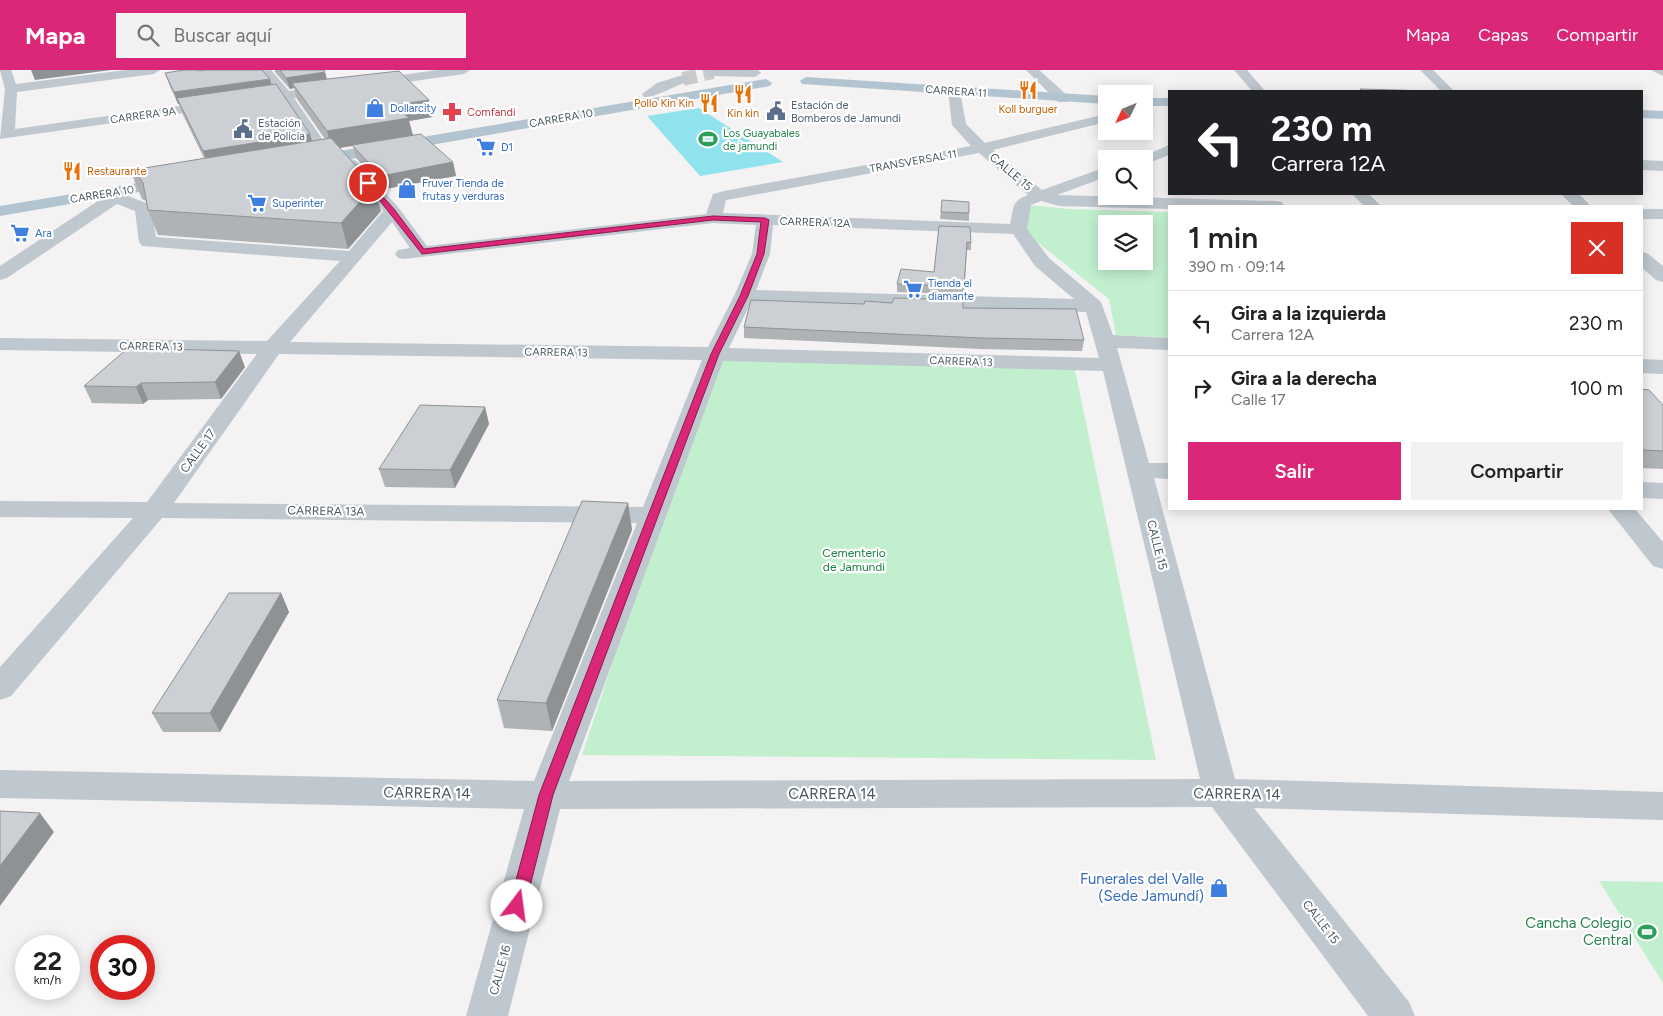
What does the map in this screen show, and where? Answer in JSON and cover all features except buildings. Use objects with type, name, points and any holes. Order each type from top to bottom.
[{"type":"main road","name":"CARRERA 10","points":[[764,78],[343,155],[295,159],[323,150],[649,94],[764,78]]},
{"type":"main road","name":"CARRERA 11","points":[[800,78],[1063,99],[1098,100]]},
{"type":"main road","points":[[1643,114],[1663,115]]},
{"type":"main road","name":"CARRERA 10","points":[[0,202],[189,176],[120,194],[0,211]]},
{"type":"street","points":[[4,134],[11,89],[5,70]]},
{"type":"street","points":[[11,89],[154,70]]},
{"type":"street","points":[[264,70],[286,95],[323,150]]},
{"type":"street","name":"CARRERA 9A","points":[[4,134],[464,70]]},
{"type":"street","points":[[1032,70],[1063,99]]},
{"type":"street","points":[[1240,70],[1259,90]]},
{"type":"street","points":[[1426,70],[1447,90]]},
{"type":"street","points":[[1657,70],[1663,72]]},
{"type":"street","points":[[716,71],[764,78]]},
{"type":"street","points":[[649,94],[662,86],[683,79]]},
{"type":"street","name":"CALLE 15","points":[[954,91],[959,125],[982,148],[1038,195],[1023,202],[1018,230]]},
{"type":"street","name":"TRANSVERSAL 11","points":[[713,218],[719,197],[982,148],[1098,120]]},
{"type":"street","points":[[1153,156],[1168,150]]},
{"type":"street","points":[[343,155],[392,211],[422,252]]},
{"type":"street","points":[[1643,165],[1663,166]]},
{"type":"street","points":[[1038,195],[1098,175]]},
{"type":"street","points":[[0,274],[120,194],[128,201],[143,208],[148,242],[354,258]]},
{"type":"street","points":[[1038,195],[1059,201],[1227,205]]},
{"type":"street","points":[[1361,195],[1372,205]]},
{"type":"street","points":[[1570,195],[1582,205]]},
{"type":"street","name":"CALLE 17","points":[[0,688],[156,509],[272,349],[354,258],[392,211]]},
{"type":"street","points":[[1643,214],[1663,214]]},
{"type":"street","name":"CARRERA 12A","points":[[404,254],[713,218],[1018,230]]},
{"type":"street","name":"CALLE 16","points":[[487,1016],[546,795],[715,354],[744,296],[760,254],[765,220]]},
{"type":"street","points":[[1018,230],[1042,262],[1094,306]]},
{"type":"street","points":[[1643,259],[1656,273]]},
{"type":"street","points":[[744,296],[1094,306]]},
{"type":"street","name":"CALLE 15","points":[[1094,306],[1112,365],[1137,470],[1221,793],[1394,1016]]},
{"type":"street","points":[[1104,341],[1168,344]]},
{"type":"street","name":"CARRERA 13","points":[[0,344],[715,354],[1112,365]]},
{"type":"street","points":[[1643,366],[1663,367]]},
{"type":"street","points":[[1137,470],[1168,471]]},
{"type":"street","points":[[1643,490],[1663,490]]},
{"type":"street","name":"CARRERA 13A","points":[[0,509],[652,515]]},
{"type":"street","points":[[1622,510],[1663,560]]},
{"type":"street","name":"CARRERA 14","points":[[0,784],[546,795],[1221,793],[1663,806]]},
{"type":"green space","points":[[1028,205],[1070,209],[1168,212],[1168,338],[1116,335],[1109,299],[1022,230]]},
{"type":"green space","name":"Cementerio de Jamundi","points":[[713,359],[1075,370],[1156,760],[582,755]]},
{"type":"green space","name":"Cancha Colegio Central","points":[[1599,881],[1663,882],[1663,983]]},
{"type":"water","name":"Los Guayabales de jamundi","points":[[699,108],[783,162],[700,176],[647,116]]},
{"type":"tunnel","points":[[683,79],[713,72]]},
{"type":"place","name":"Koll burguer","points":[[1028,90]]},
{"type":"place","name":"Kin kin","points":[[743,94]]},
{"type":"place","name":"Pollo Kin Kin","points":[[709,103]]},
{"type":"place","name":"Dollarcity","points":[[375,108]]},
{"type":"place","name":"Estación de Bomberos de Jamundi","points":[[776,111]]},
{"type":"place","name":"Comfandi","points":[[452,112]]},
{"type":"place","name":"Estación de Policía","points":[[243,129]]},
{"type":"place","name":"Los Guayabales de jamundi","points":[[708,139]]},
{"type":"place","name":"D1","points":[[486,147]]},
{"type":"place","name":"Restaurante","points":[[72,171]]},
{"type":"place","name":"Fruver Tienda de frutas y verduras","points":[[407,189]]},
{"type":"place","name":"Superinter","points":[[257,203]]},
{"type":"place","name":"Ara","points":[[20,233]]},
{"type":"place","name":"Tienda el diamante","points":[[913,289]]},
{"type":"place","name":"Funerales del Valle (Sede Jamundí)","points":[[1219,888]]},
{"type":"place","name":"Cancha Colegio Central","points":[[1647,932]]},
{"type":"route","points":[[368,183],[392,211],[422,252],[713,218],[765,220],[760,254],[744,296],[715,354],[546,795],[517,906]]}]
